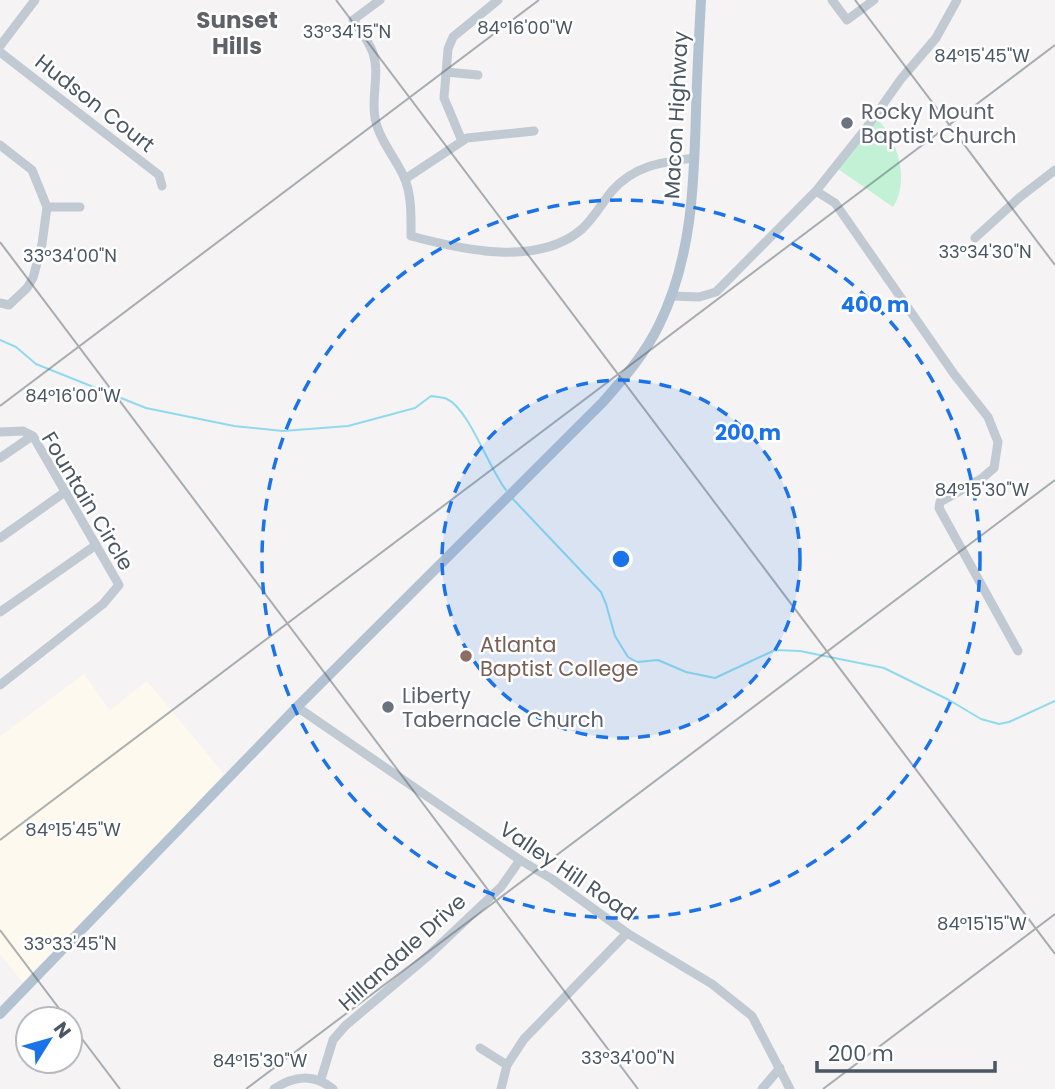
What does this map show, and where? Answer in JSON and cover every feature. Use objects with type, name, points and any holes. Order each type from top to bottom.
[{"type":"main road","name":"Macon Highway","points":[[0,1014],[297,707],[603,402],[633,366],[646,347],[671,296],[688,232],[701,0]]},
{"type":"street","points":[[0,46],[35,0]]},
{"type":"street","points":[[380,0],[353,20],[375,61],[375,118],[380,135],[405,179],[411,207],[411,236],[500,252],[536,251],[569,238],[583,228],[622,180],[636,171],[659,163],[694,158]]},
{"type":"street","points":[[462,141],[444,98],[446,58],[453,37],[498,0]]},
{"type":"street","points":[[832,0],[847,20],[874,0]]},
{"type":"street","points":[[671,296],[699,297],[716,292],[816,191],[901,79],[936,38],[957,0]]},
{"type":"street","name":"Hudson Court","points":[[0,52],[159,175],[162,186]]},
{"type":"street","points":[[446,72],[478,75]]},
{"type":"street","points":[[405,179],[467,138],[534,131]]},
{"type":"street","points":[[0,145],[32,170],[47,207],[43,244],[33,278],[27,288],[9,305],[0,303]]},
{"type":"street","points":[[975,238],[1055,170]]},
{"type":"street","points":[[816,191],[835,203],[954,374],[988,417],[998,442],[994,468],[940,502],[939,508],[1018,651]]},
{"type":"street","points":[[47,207],[80,207]]},
{"type":"street","name":"Fountain Circle","points":[[0,432],[23,431],[32,436],[119,585],[103,604],[0,685]]},
{"type":"street","points":[[0,458],[32,436]]},
{"type":"street","points":[[0,538],[65,492]]},
{"type":"street","points":[[0,612],[96,545]]},
{"type":"street","name":"Valley Hill Road","points":[[297,707],[520,860],[552,879],[627,933],[712,984],[752,1016],[790,1089]]},
{"type":"street","name":"Hillandale Drive","points":[[321,1079],[333,1040],[345,1026],[428,956],[501,887],[520,860]]},
{"type":"street","points":[[501,1089],[507,1065],[524,1039],[627,933]]},
{"type":"street","points":[[480,1048],[507,1065]]},
{"type":"street","points":[[762,1089],[780,1068]]},
{"type":"street","points":[[274,1089],[294,1079],[321,1079],[333,1089]]},
{"type":"shaded area","points":[[84,674],[110,710],[147,681],[224,774],[27,988],[0,954],[0,736]]},
{"type":"green space","points":[[877,119],[891,138],[899,161],[901,186],[893,207],[838,169]]},
{"type":"waterway","points":[[0,340],[16,347],[36,364],[146,408],[234,426],[283,431],[348,426],[415,408],[431,396],[445,398],[463,414],[506,490]]},
{"type":"waterway","points":[[511,497],[601,592],[615,636],[628,657],[637,662],[658,660],[686,672],[715,678],[775,650],[800,651],[884,668],[981,719],[999,724],[1055,701]]},
{"type":"place","name":"Rocky Mount Baptist Church","points":[[847,123]]},
{"type":"place","name":"Atlanta Baptist College","points":[[466,656]]},
{"type":"place","name":"Liberty Tabernacle Church","points":[[388,707]]},
{"type":"district","name":"Sunset Hills","points":[[237,33]]}]
